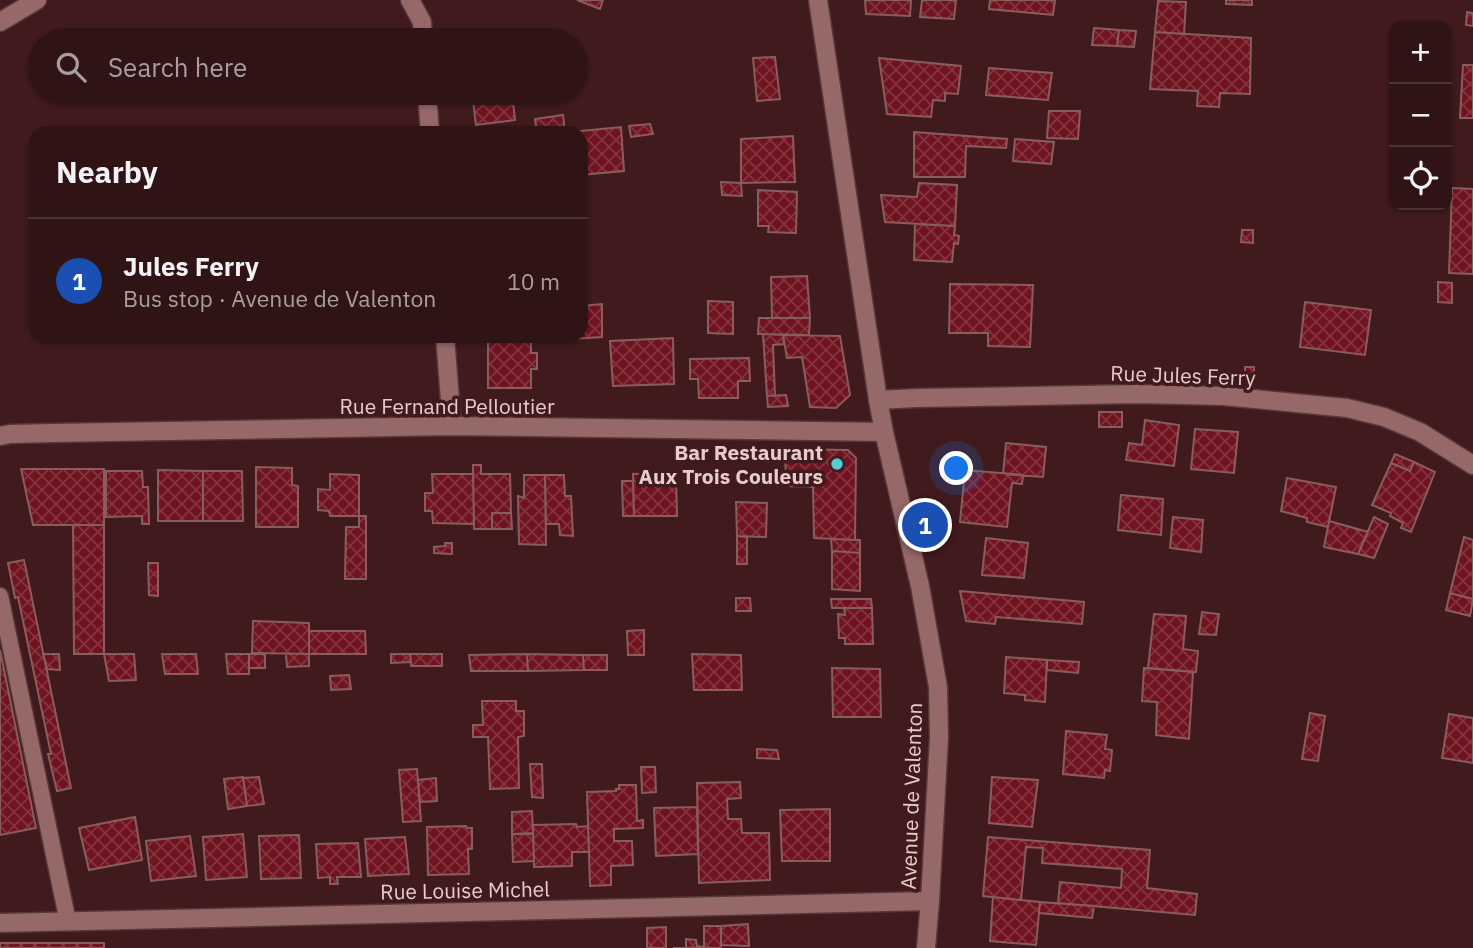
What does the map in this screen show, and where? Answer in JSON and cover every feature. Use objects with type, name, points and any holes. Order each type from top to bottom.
[{"type":"street","points":[[0,22],[37,0]]},
{"type":"street","points":[[410,0],[422,22],[422,28]]},
{"type":"street","name":"Avenue de Valenton","points":[[818,0],[878,400],[920,586],[938,687],[939,737],[926,948]]},
{"type":"street","points":[[428,105],[429,126]]},
{"type":"street","points":[[446,343],[452,426]]},
{"type":"street","name":"Rue Jules Ferry","points":[[878,400],[1137,394],[1224,396],[1347,408],[1384,417],[1420,432],[1473,465]]},
{"type":"street","name":"Rue Fernand Pelloutier","points":[[5,435],[452,426],[884,432]]},
{"type":"street","name":"Rue Louise Michel","points":[[0,923],[930,901]]},
{"type":"lane","points":[[0,596],[68,922]]},
{"type":"building","points":[[577,0],[603,0],[600,9]]},
{"type":"building","points":[[865,0],[911,0],[910,16],[866,14]]},
{"type":"building","points":[[922,0],[956,0],[954,19],[920,17]]},
{"type":"building","points":[[990,0],[1055,0],[1053,15],[989,9]]},
{"type":"building","points":[[1226,0],[1252,0],[1252,5],[1226,4]]},
{"type":"building","points":[[1158,1],[1186,2],[1184,34],[1155,32]]},
{"type":"building","points":[[1467,12],[1473,13],[1473,26],[1466,25]]},
{"type":"building","points":[[1094,28],[1119,30],[1117,46],[1092,45]]},
{"type":"building","points":[[1119,30],[1136,31],[1134,47],[1117,46]]},
{"type":"building","points":[[1155,32],[1251,38],[1250,94],[1220,93],[1219,107],[1197,106],[1198,91],[1150,89]]},
{"type":"building","points":[[775,57],[780,99],[757,101],[753,58]]},
{"type":"building","points":[[879,58],[961,66],[958,94],[945,93],[945,101],[933,100],[931,117],[887,114]]},
{"type":"building","points":[[1463,65],[1473,65],[1473,118],[1460,118]]},
{"type":"building","points":[[989,68],[1052,73],[1048,100],[986,95]]},
{"type":"building","points":[[474,105],[513,105],[515,120],[476,125]]},
{"type":"building","points":[[1049,111],[1080,111],[1078,139],[1047,138]]},
{"type":"building","points":[[563,115],[564,126],[536,126],[535,119]]},
{"type":"building","points":[[650,124],[653,134],[631,137],[629,126]]},
{"type":"building","points":[[621,127],[624,171],[588,174],[588,130]]},
{"type":"building","points":[[914,132],[1007,139],[1006,148],[966,146],[965,177],[914,177]]},
{"type":"building","points":[[793,136],[795,182],[741,183],[741,139]]},
{"type":"building","points":[[1015,139],[1054,142],[1051,164],[1013,161]]},
{"type":"building","points":[[721,182],[741,183],[742,196],[722,195]]},
{"type":"building","points":[[919,183],[957,185],[955,226],[885,222],[881,195],[917,197]]},
{"type":"building","points":[[1452,188],[1473,189],[1473,274],[1449,273]]},
{"type":"building","points":[[758,190],[797,192],[796,233],[768,232],[769,226],[758,226]]},
{"type":"building","points":[[915,224],[955,226],[954,235],[959,236],[958,244],[954,243],[952,262],[914,260]]},
{"type":"building","points":[[1242,230],[1253,230],[1253,243],[1241,242]]},
{"type":"building","points":[[807,276],[810,318],[772,318],[771,277]]},
{"type":"building","points":[[1438,282],[1452,283],[1452,303],[1438,302]]},
{"type":"building","points":[[950,284],[1033,285],[1030,347],[988,346],[988,333],[949,333]]},
{"type":"building","points":[[708,301],[733,302],[733,334],[708,333]]},
{"type":"building","points":[[1305,302],[1371,310],[1365,355],[1300,347]]},
{"type":"building","points":[[602,304],[602,337],[588,338],[588,305]]},
{"type":"building","points":[[759,318],[810,318],[809,335],[758,334]]},
{"type":"building","points":[[763,334],[783,335],[784,344],[773,345],[775,396],[767,396]]},
{"type":"building","points":[[783,335],[840,336],[850,395],[836,408],[810,407],[802,357],[787,358]]},
{"type":"building","points":[[673,338],[674,384],[613,386],[610,341]]},
{"type":"building","points":[[488,343],[531,343],[531,353],[537,353],[537,369],[531,369],[531,388],[488,388]]},
{"type":"building","points":[[749,358],[750,381],[738,381],[738,398],[699,398],[698,379],[690,379],[690,359]]},
{"type":"building","points":[[1245,367],[1254,367],[1254,377],[1245,377]]},
{"type":"building","points":[[786,395],[788,406],[768,407],[767,396]]},
{"type":"building","points":[[1099,412],[1122,412],[1122,427],[1099,427]]},
{"type":"building","points":[[1145,420],[1179,425],[1174,466],[1126,460],[1129,443],[1142,445]]},
{"type":"building","points":[[1195,429],[1238,432],[1234,473],[1191,469]]},
{"type":"building","points":[[1006,443],[1046,447],[1043,477],[1003,474]]},
{"type":"building","points":[[785,449],[848,450],[856,458],[855,540],[814,538],[813,487],[786,486]]},
{"type":"building","points":[[1395,454],[1414,462],[1410,471],[1391,463]]},
{"type":"building","points":[[1414,462],[1435,472],[1411,532],[1401,528],[1403,523],[1390,516],[1391,513],[1372,505],[1391,463],[1410,471]]},
{"type":"building","points":[[473,465],[481,465],[481,474],[510,474],[511,513],[492,513],[492,529],[474,529]]},
{"type":"building","points":[[256,467],[292,468],[292,485],[298,486],[298,527],[256,527]]},
{"type":"building","points":[[21,469],[104,469],[104,525],[33,525]]},
{"type":"building","points":[[158,470],[203,471],[203,521],[158,521]]},
{"type":"building","points":[[965,470],[1023,475],[1022,484],[1012,483],[1007,527],[960,522]]},
{"type":"building","points":[[106,471],[142,471],[143,487],[148,487],[149,524],[142,524],[142,516],[106,517]]},
{"type":"building","points":[[203,471],[242,471],[243,521],[203,521]]},
{"type":"building","points":[[676,473],[677,516],[634,516],[633,474]]},
{"type":"building","points":[[330,474],[359,475],[359,516],[330,516],[329,511],[318,510],[318,489],[330,490]]},
{"type":"building","points":[[432,474],[473,474],[474,524],[433,523],[432,511],[425,511],[425,493],[433,493]]},
{"type":"building","points":[[524,475],[545,475],[546,545],[519,544],[518,496],[524,498]]},
{"type":"building","points":[[545,475],[564,475],[565,496],[571,496],[573,536],[560,535],[559,524],[546,524]]},
{"type":"building","points":[[1287,478],[1336,487],[1328,527],[1281,511]]},
{"type":"building","points":[[622,481],[633,481],[634,516],[623,516]]},
{"type":"building","points":[[1121,495],[1163,499],[1161,535],[1118,530]]},
{"type":"building","points":[[736,502],[767,503],[766,537],[737,536]]},
{"type":"building","points":[[492,513],[511,513],[512,529],[492,529]]},
{"type":"building","points":[[359,516],[366,516],[366,579],[345,579],[346,527],[359,527]]},
{"type":"building","points":[[1173,517],[1203,520],[1201,552],[1170,548]]},
{"type":"building","points":[[1374,517],[1388,524],[1374,558],[1358,554]]},
{"type":"building","points":[[1329,521],[1368,532],[1358,554],[1324,547]]},
{"type":"building","points":[[73,525],[104,525],[104,654],[74,654]]},
{"type":"building","points":[[737,536],[747,537],[747,564],[737,564]]},
{"type":"building","points":[[1464,537],[1473,540],[1473,599],[1450,593]]},
{"type":"building","points":[[986,538],[1028,543],[1024,578],[982,575]]},
{"type":"building","points":[[831,539],[860,540],[860,553],[832,551]]},
{"type":"building","points":[[445,543],[452,543],[452,554],[434,553],[434,547],[445,546]]},
{"type":"building","points":[[832,551],[860,553],[860,591],[832,589]]},
{"type":"building","points":[[24,560],[71,788],[57,791],[18,597],[15,598],[8,563]]},
{"type":"building","points":[[148,563],[158,563],[158,596],[149,595]]},
{"type":"building","points":[[960,591],[1084,602],[1082,624],[996,617],[995,624],[966,621]]},
{"type":"building","points":[[1450,593],[1473,599],[1470,616],[1446,610]]},
{"type":"building","points":[[736,598],[750,598],[751,611],[736,611]]},
{"type":"building","points":[[831,599],[871,599],[872,608],[832,608]]},
{"type":"building","points":[[844,608],[872,608],[873,644],[845,644],[845,638],[839,638],[838,614],[845,615]]},
{"type":"building","points":[[1202,612],[1219,614],[1216,635],[1199,634]]},
{"type":"building","points":[[1154,614],[1186,616],[1183,649],[1198,651],[1196,672],[1148,668]]},
{"type":"building","points":[[253,621],[309,623],[309,654],[252,653]]},
{"type":"building","points":[[644,630],[644,655],[628,655],[627,631]]},
{"type":"building","points":[[309,631],[365,631],[366,654],[309,654]]},
{"type":"building","points":[[0,650],[36,828],[0,835]]},
{"type":"building","points":[[43,654],[59,654],[60,670],[47,669]]},
{"type":"building","points":[[104,654],[134,654],[136,680],[109,681]]},
{"type":"building","points":[[162,654],[196,654],[198,674],[165,674]]},
{"type":"building","points":[[226,654],[249,654],[249,674],[228,674]]},
{"type":"building","points":[[249,654],[265,654],[265,668],[249,668]]},
{"type":"building","points":[[286,654],[309,654],[309,666],[287,667]]},
{"type":"building","points":[[391,654],[410,654],[411,662],[391,663]]},
{"type":"building","points":[[410,654],[442,654],[442,666],[411,666]]},
{"type":"building","points":[[527,654],[583,655],[584,670],[528,671]]},
{"type":"building","points":[[527,654],[528,671],[471,671],[469,655]]},
{"type":"building","points":[[692,654],[741,655],[742,690],[694,690]]},
{"type":"building","points":[[583,655],[607,655],[607,670],[584,670]]},
{"type":"building","points":[[1006,657],[1047,660],[1045,702],[1025,700],[1025,695],[1004,693]]},
{"type":"building","points":[[1047,660],[1079,662],[1078,673],[1047,670]]},
{"type":"building","points":[[832,668],[880,669],[881,717],[833,717]]},
{"type":"building","points":[[1144,668],[1193,672],[1189,739],[1156,735],[1157,702],[1142,701]]},
{"type":"building","points":[[349,675],[351,689],[331,690],[330,676]]},
{"type":"building","points":[[482,701],[516,701],[516,711],[524,711],[524,736],[518,737],[519,788],[490,789],[488,737],[473,737],[473,725],[483,725]]},
{"type":"building","points":[[1310,713],[1325,716],[1318,761],[1302,759]]},
{"type":"building","points":[[1449,714],[1473,718],[1473,763],[1442,758]]},
{"type":"building","points":[[1066,731],[1107,735],[1105,749],[1112,750],[1110,771],[1105,770],[1104,778],[1063,774]]},
{"type":"building","points":[[757,749],[777,750],[779,759],[757,758]]},
{"type":"building","points":[[530,764],[542,764],[543,798],[532,797]]},
{"type":"building","points":[[641,767],[655,767],[656,792],[642,793]]},
{"type":"building","points":[[417,769],[421,821],[403,822],[399,770]]},
{"type":"building","points":[[243,777],[247,806],[228,809],[224,779]]},
{"type":"building","points":[[259,777],[264,804],[247,806],[243,778]]},
{"type":"building","points":[[992,777],[1038,780],[1032,827],[989,823]]},
{"type":"building","points":[[436,778],[437,801],[420,802],[418,780]]},
{"type":"building","points":[[740,782],[741,798],[727,799],[728,819],[741,819],[742,833],[769,833],[770,880],[699,883],[697,783]]},
{"type":"building","points":[[619,785],[636,785],[637,821],[643,820],[643,828],[614,829],[614,841],[632,841],[633,865],[611,866],[611,885],[590,886],[587,792],[616,791]]},
{"type":"building","points":[[697,807],[698,854],[656,856],[654,808]]},
{"type":"building","points":[[830,809],[830,861],[782,861],[780,810]]},
{"type":"building","points":[[532,811],[533,833],[512,834],[512,812]]},
{"type":"building","points":[[135,817],[142,860],[89,870],[79,828]]},
{"type":"building","points":[[576,824],[577,827],[588,826],[589,852],[572,852],[572,866],[534,867],[533,825]]},
{"type":"building","points":[[427,827],[472,828],[472,849],[468,849],[469,874],[428,875]]},
{"type":"building","points":[[243,834],[247,877],[206,880],[203,837]]},
{"type":"building","points":[[512,834],[533,834],[534,861],[513,862]]},
{"type":"building","points":[[299,835],[301,878],[261,879],[259,836]]},
{"type":"building","points":[[190,836],[196,876],[151,881],[146,841]]},
{"type":"building","points":[[405,837],[409,874],[368,876],[365,839]]},
{"type":"building","points":[[988,837],[1150,850],[1147,888],[1197,894],[1195,915],[1058,903],[1060,882],[1121,888],[1122,869],[1042,863],[1043,848],[1026,847],[1021,900],[983,896]]},
{"type":"building","points":[[358,843],[361,877],[337,877],[338,884],[330,884],[330,877],[318,878],[316,844]]},
{"type":"building","points":[[993,897],[1040,902],[1036,945],[990,941]]},
{"type":"building","points":[[1040,902],[1094,906],[1092,918],[1039,913]]},
{"type":"building","points":[[748,924],[749,946],[721,945],[721,926]]},
{"type":"building","points":[[704,926],[721,926],[721,948],[686,948],[686,939],[696,940],[697,946],[704,947]]},
{"type":"building","points":[[666,927],[666,948],[647,948],[647,928]]},
{"type":"building","points":[[0,943],[104,943],[104,948],[0,948]]},
{"type":"place","name":"Bar Restaurant Aux Trois Couleurs","points":[[837,464]]},
{"type":"place","name":"Jules Ferry","points":[[925,525]]}]
